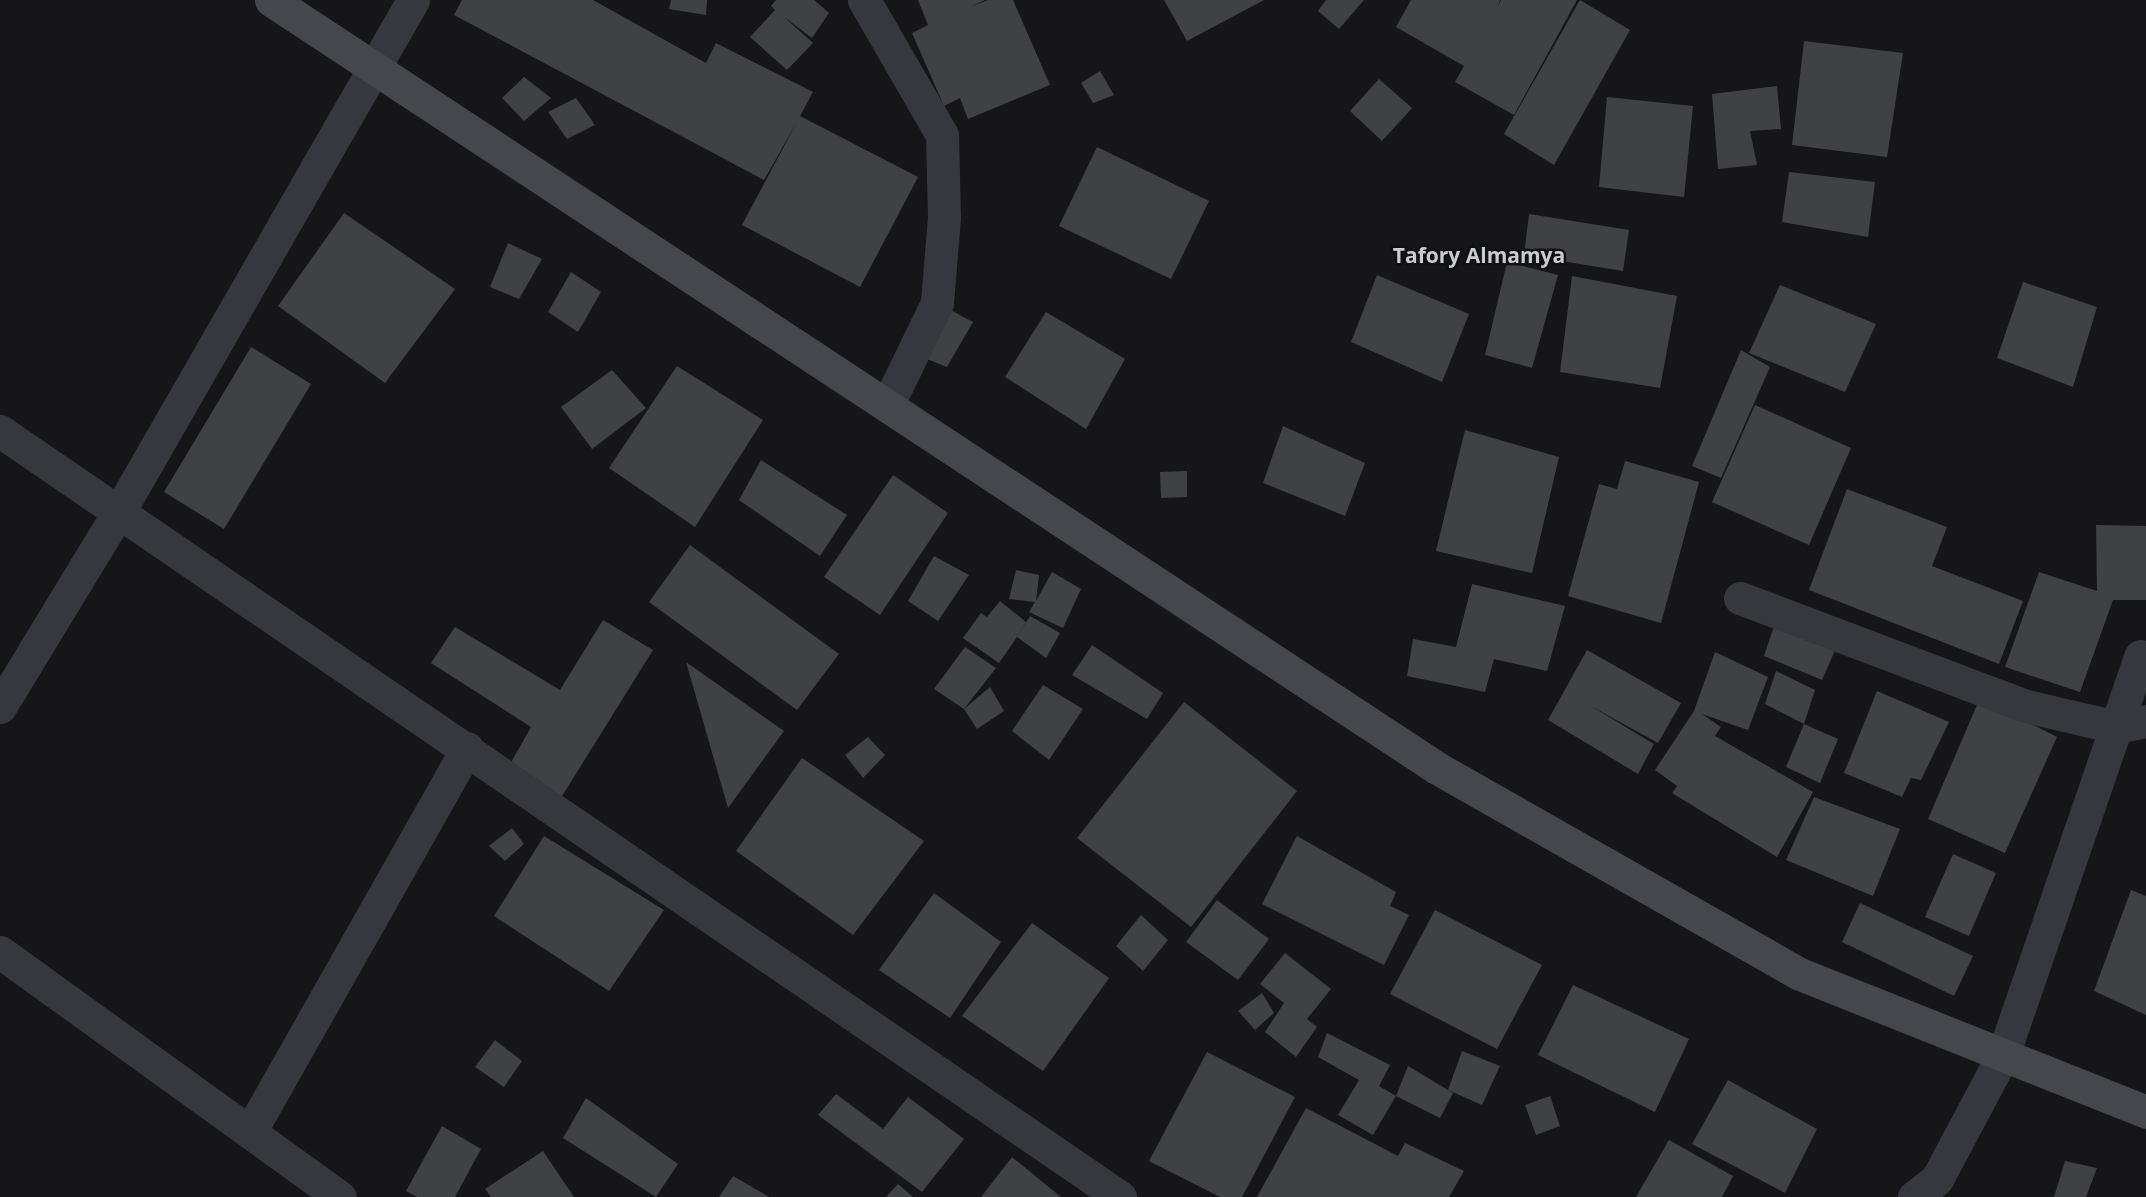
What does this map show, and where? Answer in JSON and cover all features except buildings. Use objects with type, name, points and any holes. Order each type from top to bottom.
[{"type":"main road","points":[[272,0],[373,69],[1437,768],[1800,974],[2146,1112]]},
{"type":"street","points":[[0,707],[120,510],[413,0]]},
{"type":"street","points":[[864,0],[942,135],[944,217],[937,303],[887,406]]},
{"type":"street","points":[[0,431],[120,510],[1120,1197]]},
{"type":"street","points":[[1740,598],[2026,706],[2131,724]]},
{"type":"street","points":[[1914,1197],[1937,1179],[2002,1055],[2131,724],[2140,656]]},
{"type":"street","points":[[250,1132],[467,748]]},
{"type":"street","points":[[0,952],[340,1197]]},
{"type":"district","name":"Tafory Almamya","points":[[1479,255]]}]
